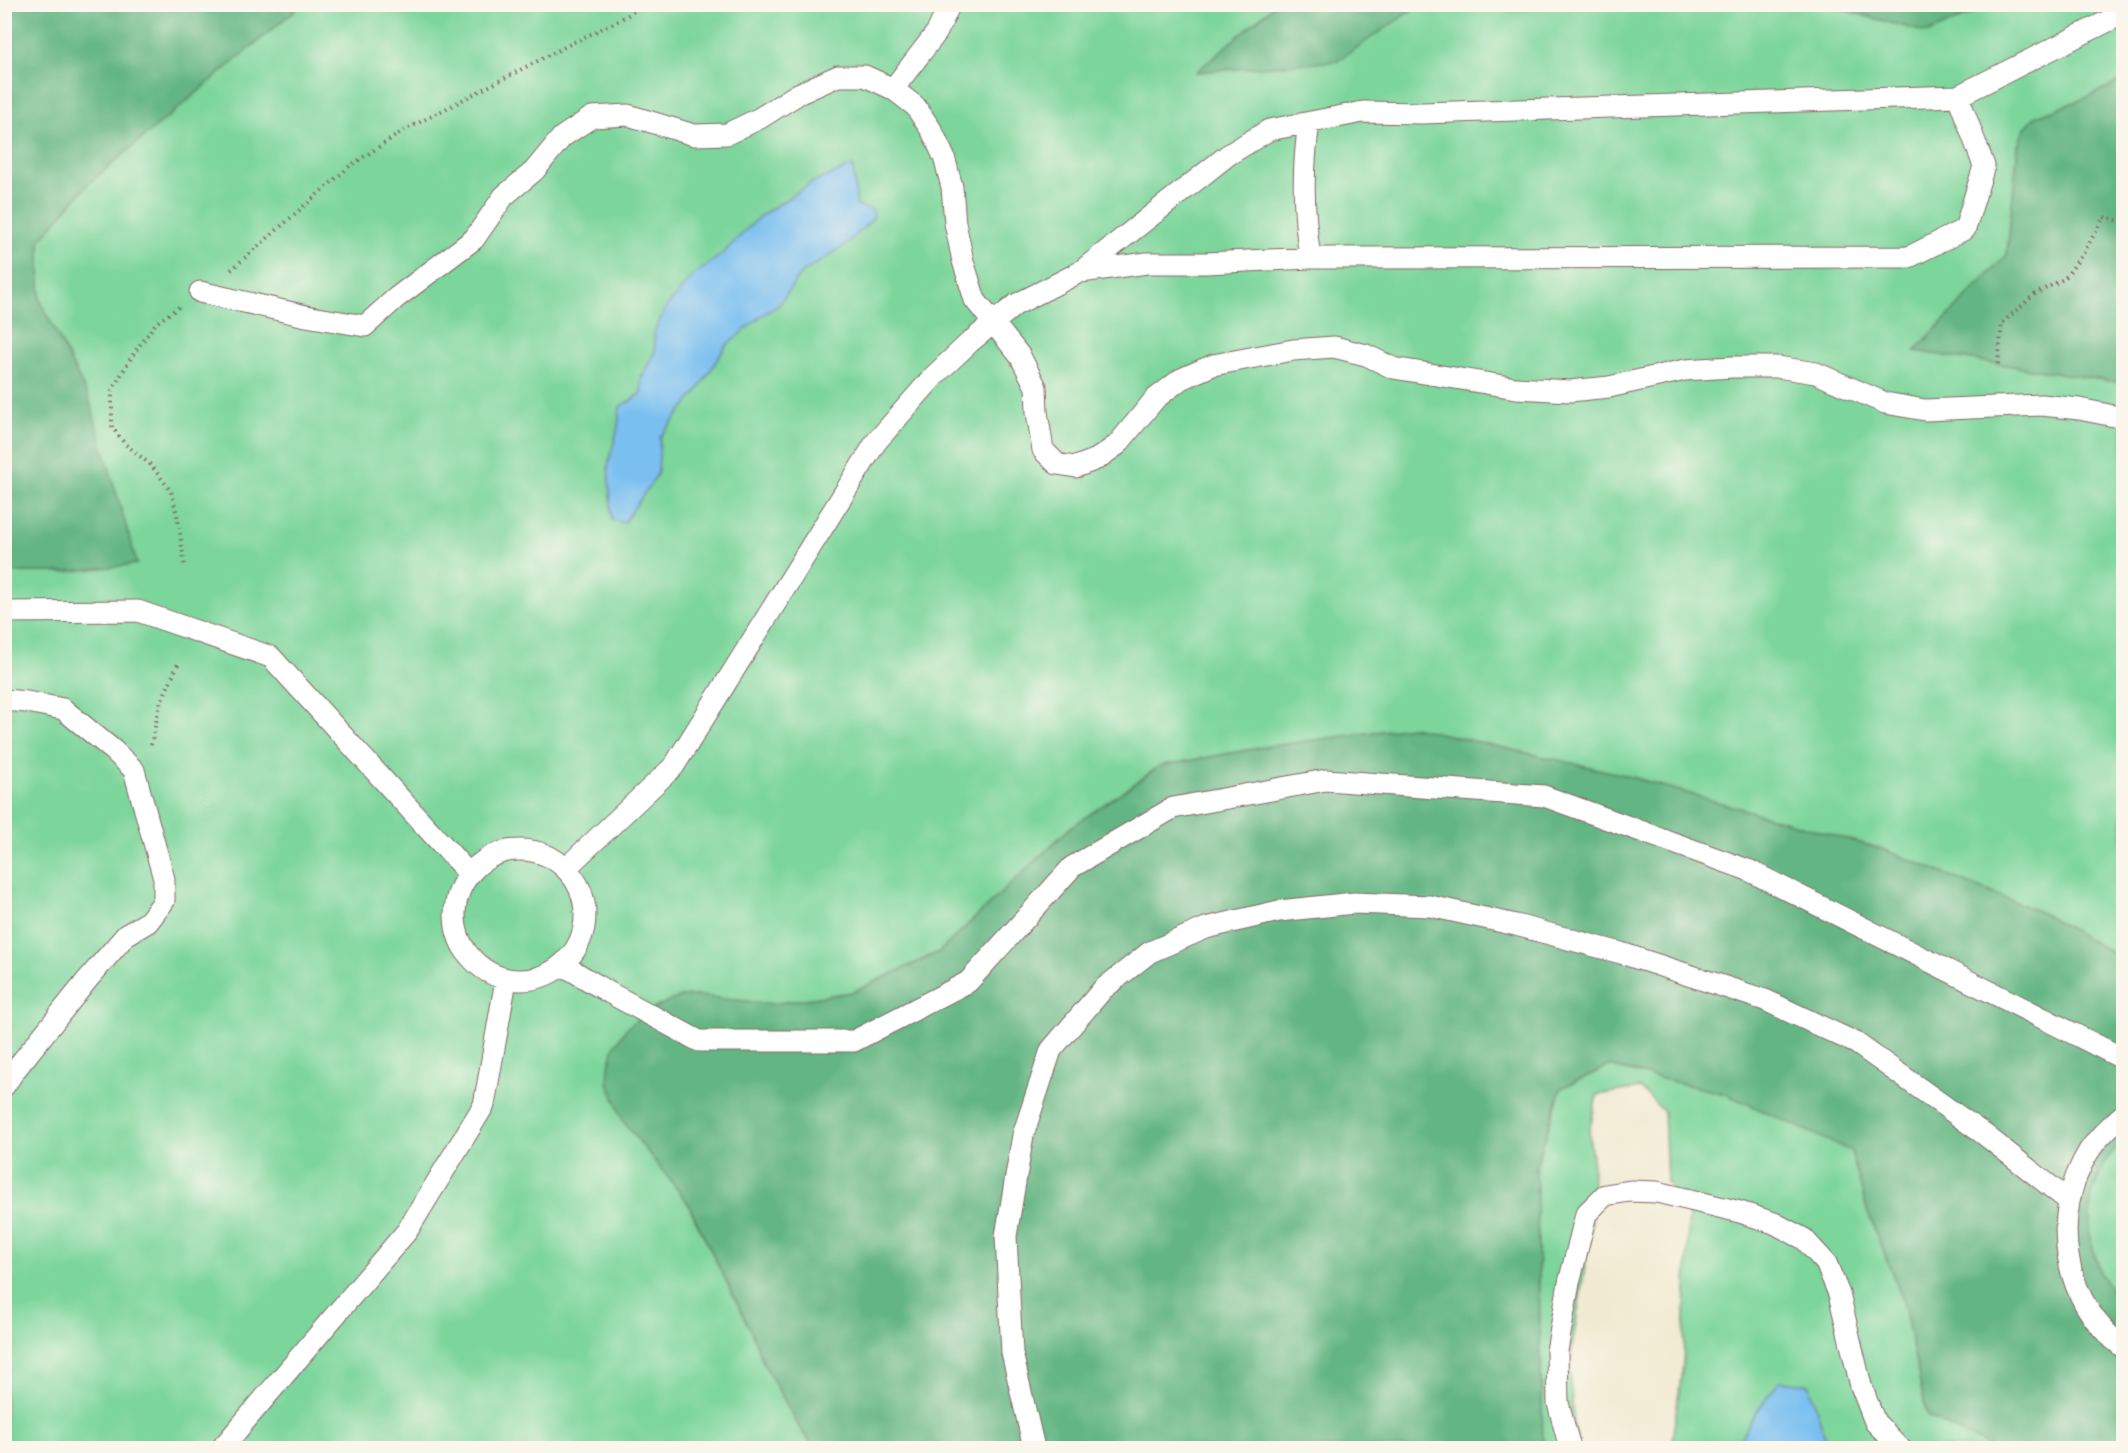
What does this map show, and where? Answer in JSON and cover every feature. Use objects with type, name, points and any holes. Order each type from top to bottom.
[{"type":"lane","points":[[893,89],[937,32],[950,4]]},
{"type":"lane","points":[[566,868],[674,766],[876,442],[934,376],[1016,304],[1080,272],[1228,155],[1269,130],[1363,112],[1434,112],[1958,96],[2124,13]]},
{"type":"lane","points":[[200,292],[306,316],[365,326],[396,298],[474,239],[504,196],[534,171],[562,137],[592,117],[628,115],[694,135],[728,134],[760,118],[798,94],[838,76],[865,75],[893,89],[915,106],[932,131],[944,157],[952,187],[955,223],[963,261],[975,300],[1020,356],[1036,387],[1043,450],[1057,464],[1076,467],[1096,459],[1118,445],[1155,399],[1181,379],[1213,365],[1293,350],[1334,348],[1366,355],[1393,368],[1516,388],[1580,390],[1609,387],[1685,370],[1777,367],[1816,373],[1885,403],[1925,410],[2042,405],[2079,409],[2124,418]]},
{"type":"lane","points":[[1080,272],[1147,263],[1310,258],[1909,257],[1965,229],[1984,166],[1958,96]]},
{"type":"lane","points":[[1309,123],[1303,163],[1304,215],[1310,258]]},
{"type":"lane","points":[[4,612],[138,611],[271,657],[469,874]]},
{"type":"lane","points":[[4,700],[63,709],[134,770],[164,879],[164,901],[148,922],[126,935],[88,979],[4,1086]]},
{"type":"lane","points":[[563,965],[699,1041],[854,1041],[968,982],[1072,867],[1173,808],[1326,780],[1544,796],[1748,870],[2124,1059]]},
{"type":"lane","points":[[527,850],[548,855],[566,868],[579,885],[585,906],[585,928],[577,948],[563,965],[546,976],[526,981],[506,980],[486,971],[468,956],[458,937],[454,915],[458,893],[469,874],[485,859],[505,851],[527,850]]},
{"type":"lane","points":[[1034,1449],[1012,1353],[1006,1236],[1027,1124],[1051,1050],[1102,989],[1150,952],[1206,928],[1280,911],[1354,903],[1430,906],[1516,925],[1621,953],[1766,1000],[1856,1043],[1984,1135],[2069,1201]]},
{"type":"lane","points":[[222,1449],[407,1230],[484,1105],[506,980]]},
{"type":"lane","points":[[2124,1114],[2108,1128],[2090,1150],[2077,1175],[2069,1201],[2065,1232],[2068,1262],[2078,1291],[2093,1317],[2112,1340],[2124,1348]]},
{"type":"lane","points":[[1570,1449],[1558,1403],[1557,1351],[1569,1282],[1586,1214],[1605,1195],[1630,1191],[1668,1194],[1740,1212],[1774,1223],[1804,1239],[1826,1263],[1839,1294],[1861,1386],[1875,1422],[1900,1449]]},
{"type":"path","points":[[185,568],[178,519],[171,491],[151,465],[125,444],[112,427],[112,390],[134,353],[156,323],[226,274],[350,166],[403,131],[614,23],[636,10],[641,4]]},
{"type":"path","points":[[1998,364],[2002,323],[2034,295],[2065,278],[2084,252],[2104,217],[2124,222]]},
{"type":"path","points":[[134,770],[150,746],[160,704],[178,664]]},
{"type":"green space","points":[[4,5],[301,5],[87,185],[40,240],[40,300],[89,399],[137,564],[64,572],[5,572]]},
{"type":"green space","points":[[301,5],[1275,5],[1197,71],[1337,61],[1419,5],[1826,5],[1928,33],[1991,5],[2123,5],[2123,80],[2088,97],[2035,117],[2024,129],[2018,146],[2007,255],[1915,351],[2123,383],[2123,959],[2042,913],[1888,851],[1624,775],[1412,727],[1270,746],[1160,766],[1071,827],[939,952],[853,992],[772,1004],[697,996],[680,997],[623,1121],[686,1200],[751,1331],[764,1364],[802,1432],[816,1448],[5,1448],[4,572],[64,572],[89,399],[40,300],[40,240],[87,185]]},
{"type":"green space","points":[[1275,5],[1419,5],[1337,61],[1196,72]]},
{"type":"green space","points":[[1826,5],[1991,5],[1928,33]]},
{"type":"green space","points":[[2123,80],[2123,383],[1915,351],[2007,255],[2018,146],[2024,129],[2035,117],[2088,97]]},
{"type":"green space","points":[[1412,727],[1624,775],[1888,851],[2042,913],[2123,959],[2123,1139],[2105,1161],[2091,1197],[2089,1236],[2101,1275],[2123,1307],[2123,1448],[1993,1448],[1927,1416],[1903,1300],[1868,1213],[1851,1151],[1726,1094],[1609,1066],[1561,1088],[1536,1166],[1543,1448],[816,1448],[802,1432],[764,1364],[751,1331],[686,1200],[623,1121],[608,1082],[614,1047],[626,1029],[643,1015],[680,997],[697,996],[772,1004],[853,992],[939,952],[1071,827],[1160,766],[1270,746]]},
{"type":"green space","points":[[1609,1066],[1726,1094],[1851,1150],[1868,1213],[1903,1300],[1927,1416],[1993,1448],[1671,1448],[1683,1363],[1689,1211],[1667,1182],[1664,1112],[1640,1088],[1597,1095],[1589,1133],[1593,1166],[1592,1221],[1569,1367],[1574,1424],[1580,1448],[1543,1448],[1536,1166],[1561,1088]]},
{"type":"green space","points":[[2123,1139],[2123,1307],[2101,1275],[2089,1236],[2091,1197],[2105,1161]]},
{"type":"water","points":[[853,166],[857,206],[873,210],[874,217],[845,246],[800,274],[779,305],[761,316],[725,347],[697,392],[660,437],[658,473],[624,523],[612,520],[608,466],[618,427],[620,407],[641,394],[641,379],[655,351],[654,332],[666,308],[691,277],[722,254],[760,216],[811,183]]},
{"type":"water","points":[[1779,1381],[1809,1384],[1828,1448],[1735,1448],[1751,1420]]}]
